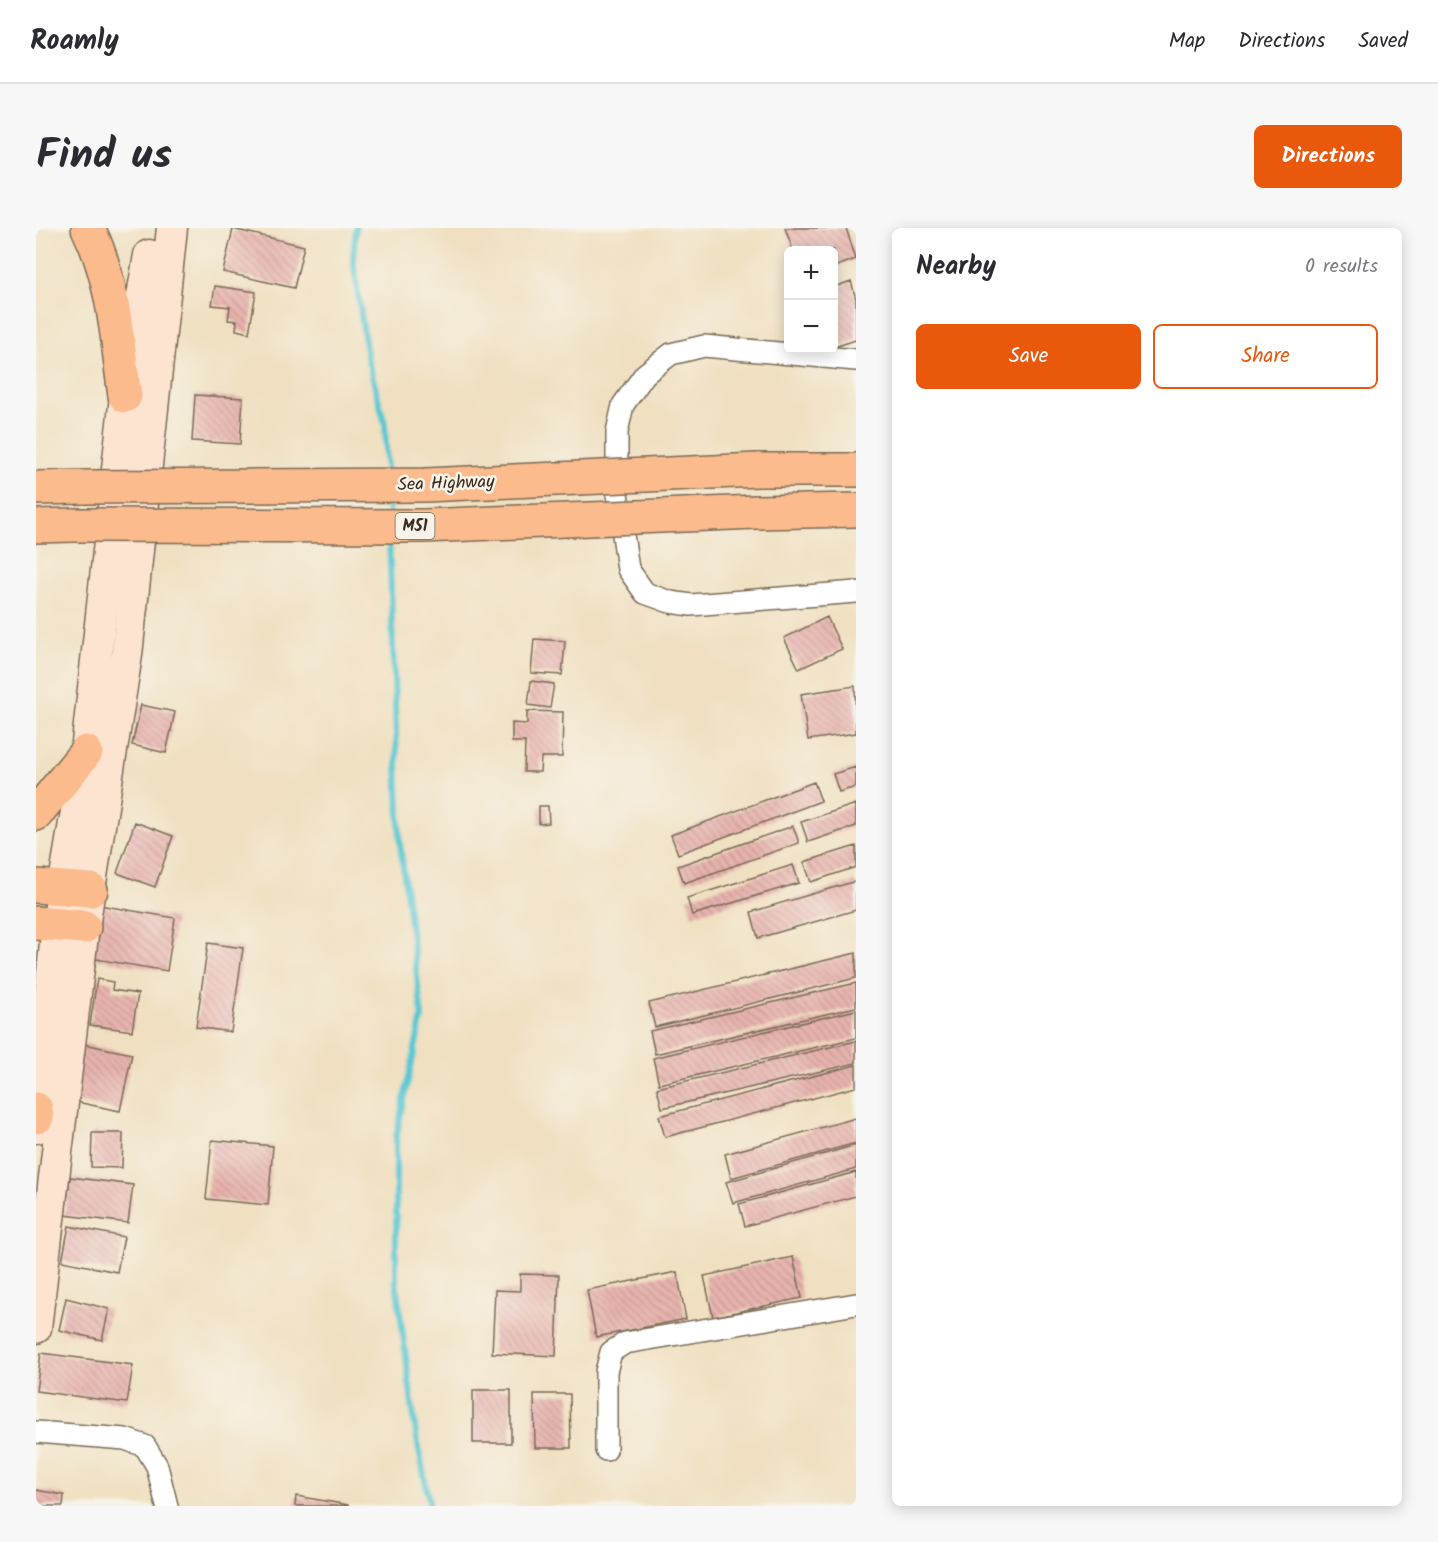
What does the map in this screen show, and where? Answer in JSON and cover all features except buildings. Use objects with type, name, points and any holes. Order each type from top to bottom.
[{"type":"highway","points":[[88,228],[105,271],[114,315],[125,396]]},
{"type":"highway","name":"Sea Highway","points":[[53,485],[425,485],[758,470],[856,470]]},
{"type":"highway","name":"M51","points":[[36,526],[424,526],[856,510]]},
{"type":"highway","points":[[36,814],[86,752]]},
{"type":"main road","points":[[36,1118],[64,888],[86,752],[125,396],[154,228]]},
{"type":"main road","points":[[64,888],[127,655],[172,228]]},
{"type":"main road","points":[[36,1328],[59,925]]},
{"type":"street","points":[[856,360],[704,346],[671,354],[645,374],[623,405],[617,432],[618,493],[628,568],[645,593],[670,602],[691,605],[856,592]]},
{"type":"street","points":[[606,1450],[606,1372],[611,1352],[625,1343],[856,1304]]},
{"type":"street","points":[[36,1432],[125,1439],[145,1446],[157,1466],[167,1506]]},
{"type":"waterway","points":[[356,228],[353,258],[367,356],[385,424],[387,474]]},
{"type":"waterway","points":[[388,493],[389,516]]},
{"type":"waterway","points":[[389,535],[400,843],[422,1016],[396,1137],[396,1281],[416,1434],[430,1506]]}]
